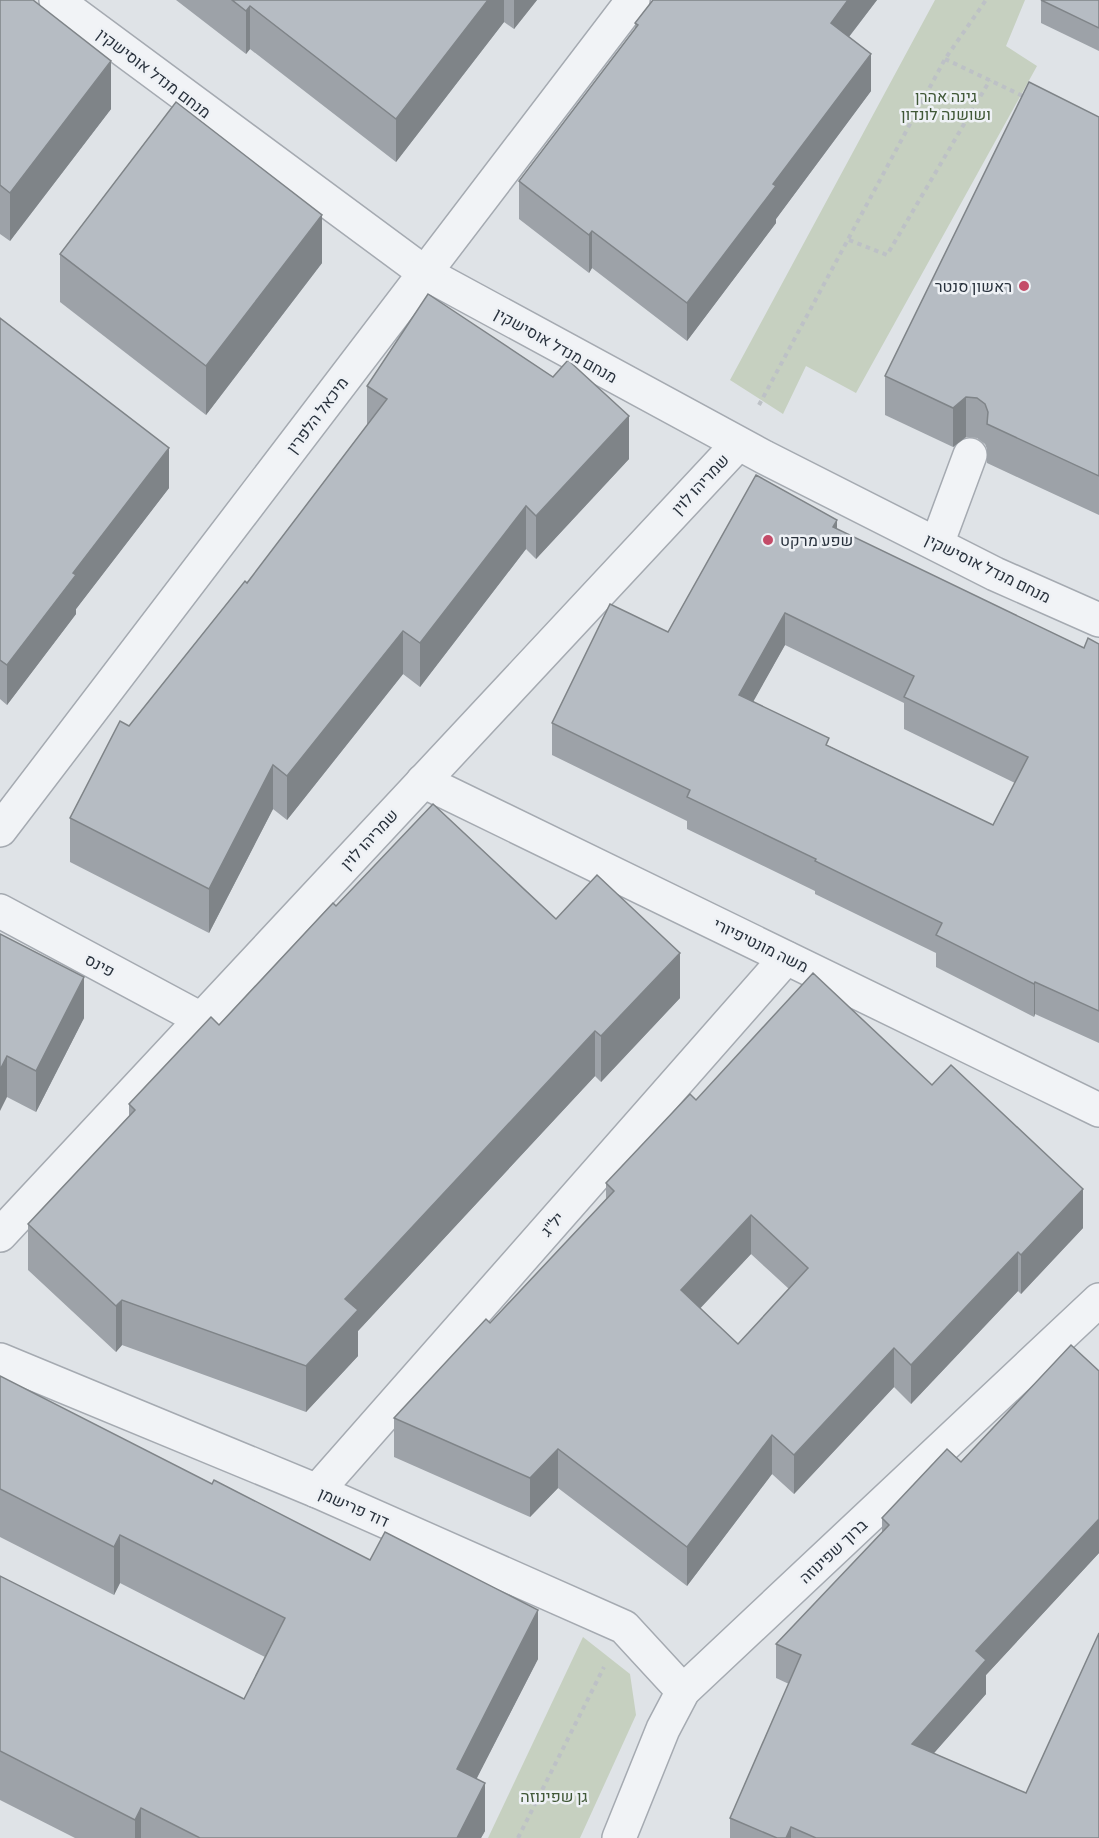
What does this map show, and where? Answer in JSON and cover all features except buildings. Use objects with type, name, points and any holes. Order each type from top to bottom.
[{"type":"street","name":"מנחם מנדל אוסישקין","points":[[56,0],[425,273],[738,444],[995,574],[1099,620]]},
{"type":"street","name":"מיכאל הלפרין","points":[[0,830],[633,0]]},
{"type":"street","name":"שמריהו לוין","points":[[0,1235],[738,444]]},
{"type":"street","points":[[937,544],[970,455]]},
{"type":"street","name":"משה מונטיפיורי","points":[[423,781],[1099,1110]]},
{"type":"street","name":"פינס","points":[[0,911],[201,1019]]},
{"type":"street","name":"יל\"ג","points":[[317,1491],[786,958]]},
{"type":"street","name":"ברוך שפינוזה","points":[[619,1838],[663,1729],[683,1691],[1099,1300]]},
{"type":"street","name":"דוד פרישמן","points":[[0,1360],[317,1491],[624,1627],[683,1691]]},
{"type":"path","points":[[738,444],[945,59],[986,0]]},
{"type":"path","points":[[945,59],[1029,99]]},
{"type":"path","points":[[849,240],[887,255],[990,80]]},
{"type":"path","points":[[518,1838],[624,1627]]},
{"type":"green space","name":"גינה אהרן ושושנה לונדון","points":[[935,0],[1025,0],[1006,46],[1037,66],[856,393],[806,366],[783,414],[730,380]]},
{"type":"green space","name":"גן שפינוזה","points":[[583,1637],[630,1674],[636,1715],[580,1838],[488,1838]]},
{"type":"place","name":"ראשון סנטר","points":[[1024,286]]},
{"type":"place","name":"שפע מרקט","points":[[768,540]]}]
